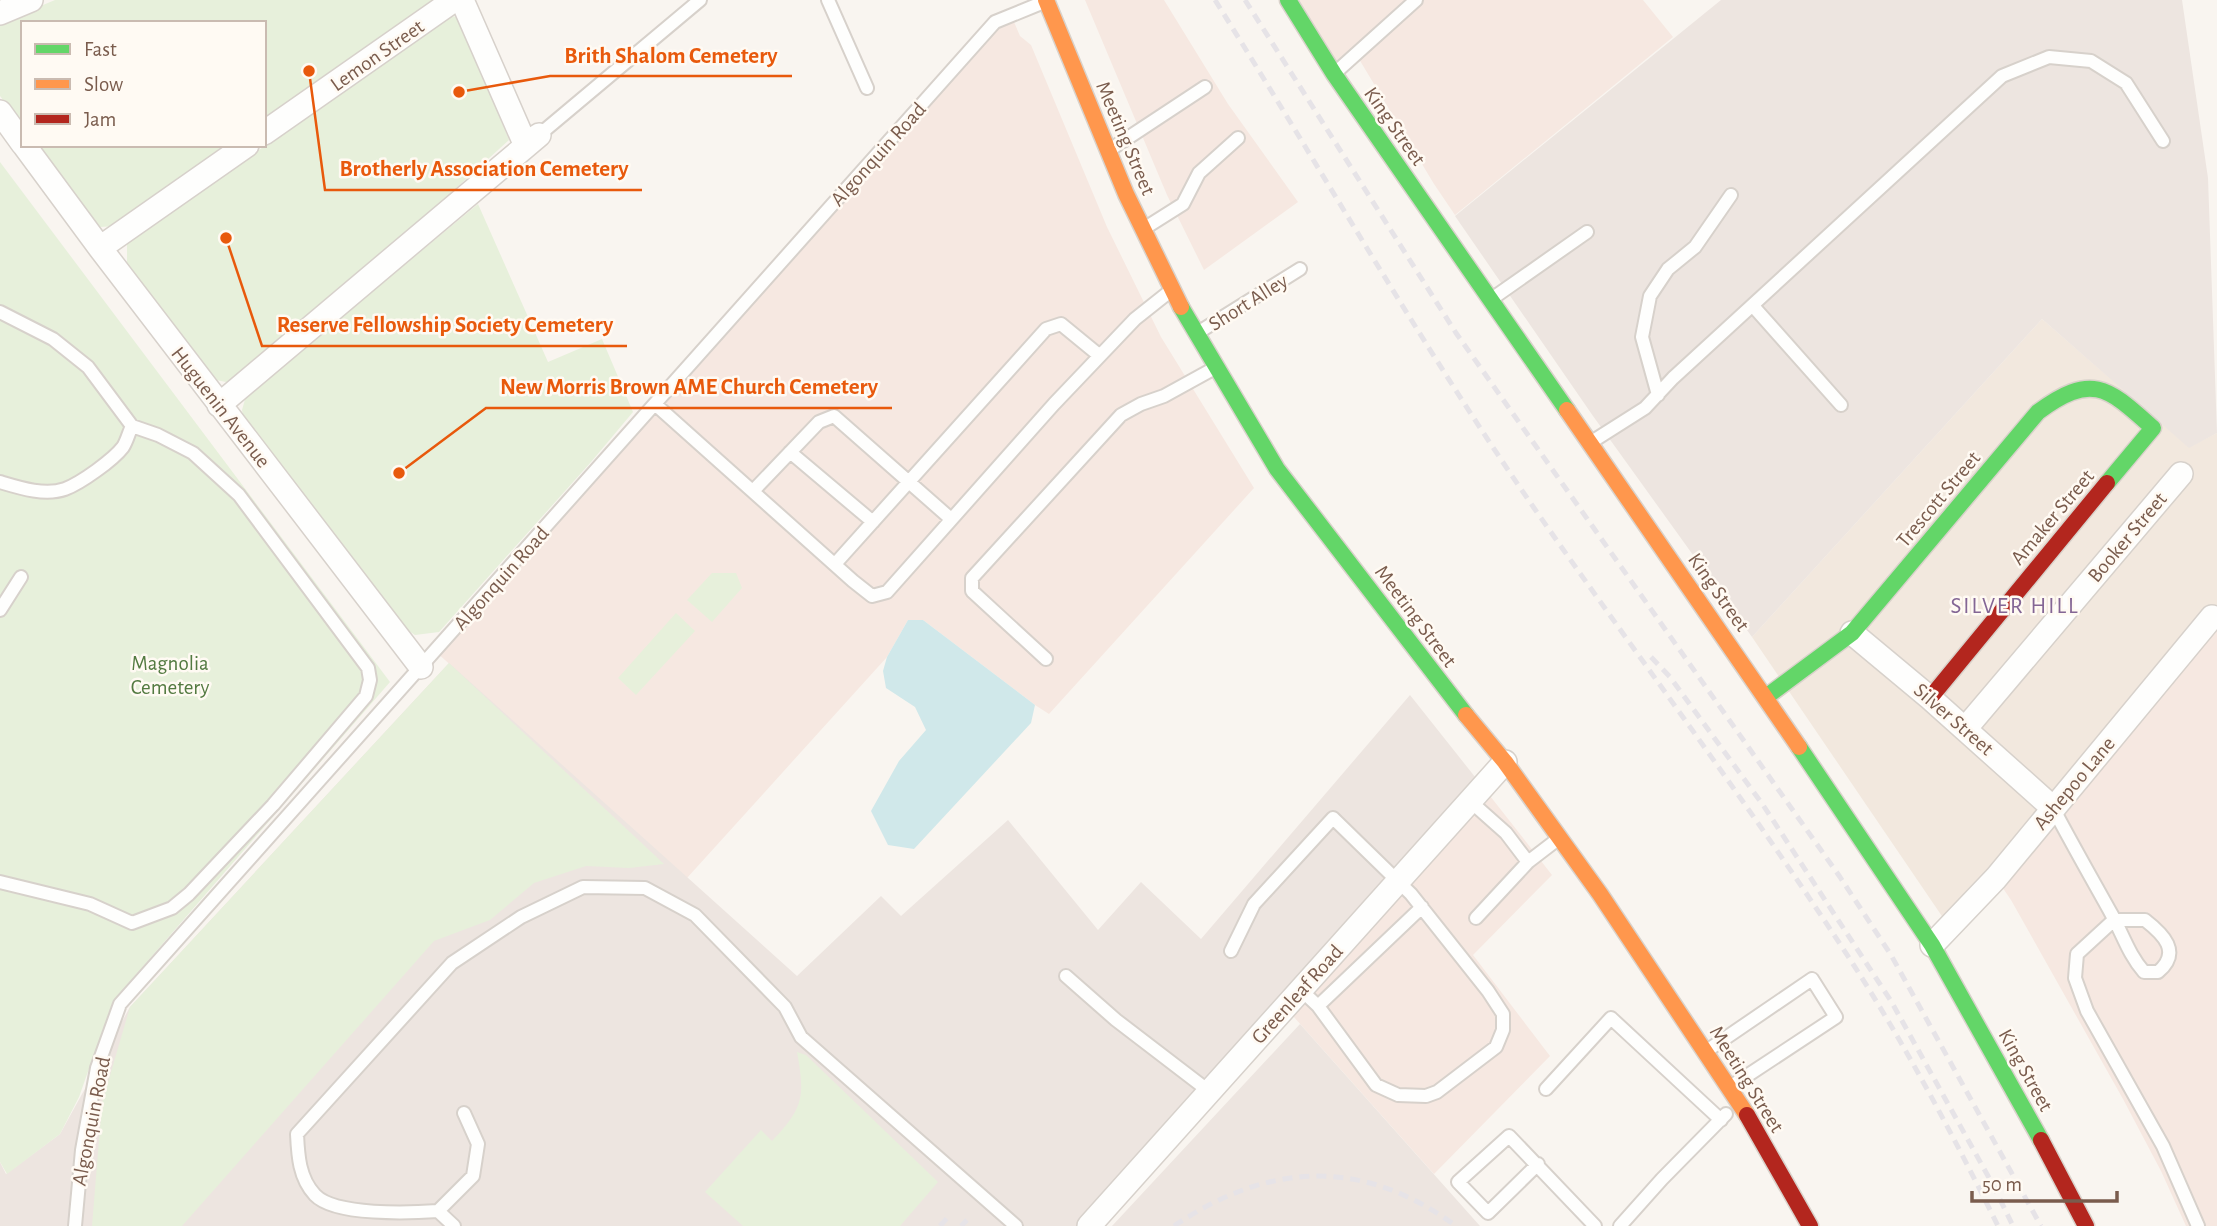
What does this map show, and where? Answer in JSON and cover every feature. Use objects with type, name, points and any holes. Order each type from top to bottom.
[{"type":"main road","name":"Meeting Street","points":[[1047,0],[1108,151],[1172,290],[1195,334],[1277,469],[1442,685],[1506,762],[1560,838],[1730,1087],[1810,1226]]},
{"type":"main road","name":"King Street","points":[[1287,0],[1334,74],[1766,697],[1932,945],[2086,1226]]},
{"type":"main road","name":"Trescott Street","points":[[1766,697],[1852,633],[2038,412],[2051,402],[2077,392],[2101,391],[2115,395],[2153,428]]},
{"type":"main road","name":"Amaker Street","points":[[1930,698],[2153,428]]},
{"type":"street","points":[[0,13],[31,0]]},
{"type":"street","name":"Lemon Street","points":[[266,132],[454,0]]},
{"type":"street","points":[[219,405],[532,141],[462,0]]},
{"type":"street","name":"Huguenin Avenue","points":[[0,113],[21,141]]},
{"type":"street","name":"Huguenin Avenue","points":[[25,147],[421,667]]},
{"type":"street","points":[[100,248],[244,147]]},
{"type":"street","name":"Booker Street","points":[[1965,729],[2181,474]]},
{"type":"street","name":"Ashepoo Lane","points":[[1932,945],[1977,900],[2211,617]]},
{"type":"street","name":"Silver Street","points":[[1852,633],[1930,698],[2053,808]]},
{"type":"street","name":"Greenleaf Road","points":[[1089,1226],[1506,762]]},
{"type":"lane","points":[[532,141],[700,0]]},
{"type":"lane","points":[[828,0],[867,88]]},
{"type":"lane","name":"Algonquin Road","points":[[75,1226],[82,1150],[97,1068],[120,1004],[995,22],[1047,0]]},
{"type":"lane","points":[[1334,74],[1416,0]]},
{"type":"lane","points":[[1590,443],[1645,408],[2002,76],[2049,57],[2091,61],[2126,83],[2163,141]]},
{"type":"lane","points":[[1108,151],[1205,87]]},
{"type":"lane","points":[[1143,229],[1183,204],[1199,173],[1238,138]]},
{"type":"lane","points":[[1658,395],[1642,337],[1650,296],[1668,269],[1695,247],[1731,195]]},
{"type":"lane","points":[[1490,300],[1587,232]]},
{"type":"lane","name":"Short Alley","points":[[1195,334],[1300,269]]},
{"type":"lane","points":[[656,405],[872,596],[887,592],[1054,404],[1135,319],[1172,290]]},
{"type":"lane","points":[[1753,306],[1841,405]]},
{"type":"lane","points":[[0,312],[53,339],[88,367],[132,426],[158,435],[193,453],[239,495],[368,668],[370,680],[366,696],[273,805],[189,894],[172,908],[132,923],[90,904],[0,882]]},
{"type":"lane","points":[[835,564],[1046,329],[1061,324],[1100,356]]},
{"type":"lane","points":[[1046,659],[972,592],[972,578],[1121,415],[1131,408],[1164,397],[1216,368]]},
{"type":"lane","points":[[753,491],[819,422],[834,416],[951,519]]},
{"type":"lane","points":[[0,482],[29,490],[64,490],[88,476],[124,446],[132,426]]},
{"type":"lane","points":[[790,452],[873,522]]},
{"type":"lane","points":[[0,610],[21,577]]},
{"type":"lane","points":[[1470,802],[1506,833],[1528,862]]},
{"type":"lane","points":[[2053,808],[2114,920],[2125,945],[2144,972],[2158,972],[2164,967],[2169,959],[2169,950],[2164,936],[2145,920],[2114,920],[2077,954],[2075,978],[2087,1011],[2163,1146],[2197,1226]]},
{"type":"lane","points":[[1231,951],[1254,904],[1333,818],[1422,907],[1488,991],[1503,1014],[1503,1030],[1496,1047],[1437,1092],[1426,1096],[1398,1095],[1376,1085],[1318,1006],[1301,990]]},
{"type":"lane","points":[[1476,918],[1528,862],[1560,838]]},
{"type":"lane","points":[[464,1113],[478,1144],[473,1176],[438,1211],[396,1214],[338,1206],[316,1196],[299,1166],[297,1133],[452,963],[521,917],[583,887],[645,888],[695,915],[785,1007],[801,1037],[1016,1226]]},
{"type":"lane","points":[[1318,1006],[1422,907]]},
{"type":"lane","points":[[1066,976],[1116,1020],[1210,1092]]},
{"type":"lane","points":[[1706,1051],[1812,979],[1836,1017],[1730,1087]]},
{"type":"lane","points":[[1546,1089],[1611,1018],[1721,1120]]},
{"type":"lane","points":[[1620,1226],[1662,1179],[1739,1102]]},
{"type":"lane","points":[[1538,1164],[1488,1213],[1458,1182],[1509,1136],[1538,1164],[1595,1226]]},
{"type":"lane","points":[[438,1211],[454,1226]]},
{"type":"shaded area","points":[[1085,0],[1164,0],[1228,104],[1298,202],[1204,270],[1167,195]]},
{"type":"shaded area","points":[[1288,0],[1643,0],[1673,37],[1455,215],[1356,54],[1334,74]]},
{"type":"shaded area","points":[[1721,0],[2182,0],[2208,178],[2217,433],[2189,448],[2042,319],[1752,637],[1593,416],[1455,216]]},
{"type":"shaded area","points":[[1011,15],[1020,36],[1031,45],[1107,227],[1161,337],[1254,488],[1049,714],[923,620],[908,620],[887,657],[687,878],[435,651],[995,22]]},
{"type":"shaded area","name":"SILVER HILL","points":[[2042,319],[2189,447],[2217,433],[2217,609],[1950,928],[1752,637]]},
{"type":"shaded area","points":[[2217,607],[2217,1226],[2186,1226],[2123,1099],[1996,878]]},
{"type":"shaded area","points":[[449,663],[797,976],[881,896],[901,916],[1008,820],[1098,930],[1141,882],[1201,939],[1410,695],[1483,787],[1089,1226],[0,1226],[0,1162],[6,1174],[60,1134],[130,1007]]},
{"type":"shaded area","points":[[1483,787],[1552,875],[1473,955],[1550,1056],[1434,1174],[1285,1007]]},
{"type":"shaded area","points":[[1300,1024],[1480,1226],[1112,1226]]},
{"type":"green space","points":[[55,0],[440,0],[266,123],[266,21],[21,21],[21,123],[0,96],[0,23]]},
{"type":"green space","points":[[449,16],[459,17],[509,140],[352,283],[231,383],[216,380],[181,339],[127,266],[127,243]]},
{"type":"green space","points":[[40,147],[231,147],[117,226],[100,227]]},
{"type":"green space","name":"Magnolia Cemetery","points":[[0,162],[390,682],[113,1001],[79,1097],[60,1134],[7,1174],[0,1162]]},
{"type":"green space","points":[[478,204],[548,362],[602,339],[633,412],[439,632],[415,635],[401,626],[244,420],[242,410],[246,396]]},
{"type":"green space","points":[[712,573],[736,573],[742,588],[712,622],[687,600]]},
{"type":"green space","points":[[676,613],[695,631],[636,695],[618,678]]},
{"type":"green space","points":[[449,663],[664,864],[629,868],[586,866],[534,883],[490,920],[434,941],[182,1226],[92,1226],[102,1103],[130,1007]]},
{"type":"green space","points":[[797,1052],[806,1055],[938,1182],[900,1226],[743,1226],[705,1192],[761,1130],[772,1141],[791,1119],[800,1101],[801,1091]]},
{"type":"water","points":[[908,620],[923,620],[1035,705],[1031,723],[914,849],[888,845],[871,811],[899,761],[926,730],[915,707],[886,688],[883,671],[887,657]]},
{"type":"railway","points":[[1215,0],[1492,446],[1775,848],[1853,964],[1929,1093],[1998,1226]]},
{"type":"railway","points":[[1245,0],[1456,333],[1840,877],[1891,955],[2041,1226]]},
{"type":"railway","points":[[1651,657],[1670,677],[1763,805],[1891,1001],[2013,1226]]},
{"type":"railway","points":[[1174,1226],[1245,1189],[1280,1180],[1315,1176],[1351,1179],[1386,1188],[1421,1204],[1456,1226]]},
{"type":"railway","points":[[940,1226],[950,1215]]},
{"type":"railway","points":[[961,1226],[967,1220]]},
{"type":"traffic: fast","points":[[1288,0],[1334,74],[1567,410]]},
{"type":"traffic: fast","points":[[1181,307],[1277,469],[1466,715]]},
{"type":"traffic: fast","points":[[1766,697],[1852,633],[2038,412],[2057,399],[2087,389],[2100,390],[2124,403],[2153,428],[2107,483]]},
{"type":"traffic: fast","points":[[1799,747],[1932,945],[2041,1140]]},
{"type":"traffic: slow","points":[[1046,0],[1126,194],[1181,307]]},
{"type":"traffic: slow","points":[[1567,410],[1799,747]]},
{"type":"traffic: slow","points":[[1466,715],[1505,762],[1600,894],[1747,1115]]},
{"type":"traffic: jam","points":[[1930,698],[2107,483]]},
{"type":"traffic: jam","points":[[1747,1115],[1810,1226]]},
{"type":"traffic: jam","points":[[2041,1140],[2086,1226]]},
{"type":"place","name":"Brotherly Association Cemetery","points":[[309,71]]},
{"type":"place","name":"Brith Shalom Cemetery","points":[[459,92]]},
{"type":"place","name":"Reserve Fellowship Society Cemetery","points":[[226,238]]},
{"type":"place","name":"New Morris Brown AME Church Cemetery","points":[[399,473]]},
{"type":"district","name":"SILVER HILL","points":[[2015,605]]}]
